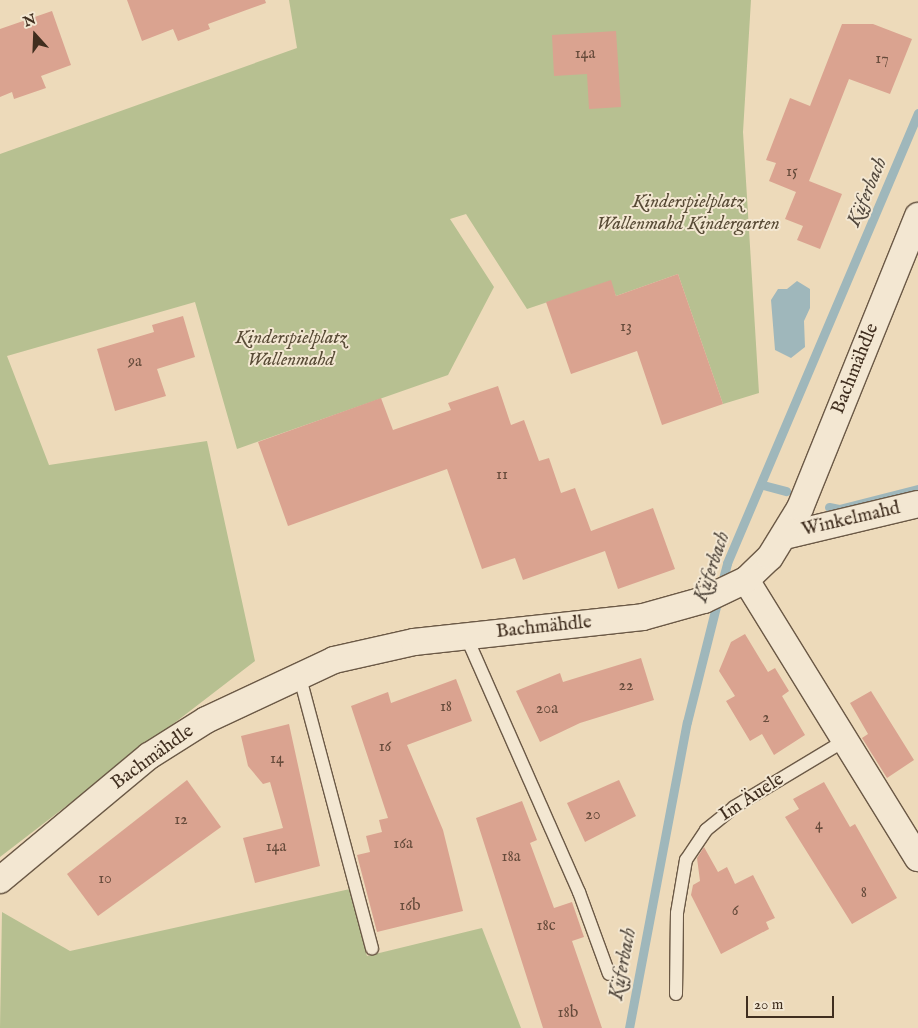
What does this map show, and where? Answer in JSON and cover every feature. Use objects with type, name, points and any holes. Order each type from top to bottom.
[{"type":"street","name":"Bachmähdle","points":[[0,880],[149,756],[206,720],[299,674],[373,650],[466,636],[643,617],[710,597],[741,582],[770,557],[800,508],[918,216]]},
{"type":"street","name":"Winkelmahd","points":[[784,536],[918,504]]},
{"type":"street","points":[[741,582],[918,858]]},
{"type":"lane","points":[[466,636],[579,892],[609,974]]},
{"type":"lane","points":[[299,674],[372,948]]},
{"type":"lane","name":"Im Äuele","points":[[676,994],[677,914],[686,860],[706,830],[734,806],[844,741]]},
{"type":"green space","points":[[289,0],[751,0],[743,132],[759,393],[723,404],[678,274],[616,296],[610,281],[527,309],[466,214],[450,219],[494,287],[448,375],[237,449],[195,302],[7,356],[49,465],[207,441],[255,661],[0,857],[0,154],[297,48]]},
{"type":"green space","points":[[350,889],[367,956],[482,928],[521,1028],[0,1028],[2,912],[70,951]]},
{"type":"water","points":[[797,281],[810,289],[810,308],[804,321],[805,347],[791,358],[775,350],[771,300],[778,289],[787,289]]},
{"type":"building","points":[[127,0],[265,0],[266,3],[208,24],[210,29],[178,41],[173,29],[142,41]]},
{"type":"building","points":[[52,11],[71,65],[41,76],[46,88],[14,99],[12,92],[0,97],[0,29]]},
{"type":"building","points":[[842,24],[873,24],[912,39],[890,94],[849,79],[809,181],[842,194],[820,249],[797,240],[803,226],[785,219],[796,192],[769,181],[776,163],[766,160],[790,98],[810,106]]},
{"type":"building","points":[[616,31],[621,107],[589,109],[587,74],[554,76],[552,35]]},
{"type":"building","points":[[678,274],[723,404],[662,425],[637,351],[571,374],[546,302],[611,280],[616,296]]},
{"type":"building","points":[[183,316],[195,357],[157,369],[166,396],[115,411],[97,349],[154,332],[152,325]]},
{"type":"building","points":[[498,386],[511,425],[524,420],[539,461],[549,458],[561,493],[575,488],[591,531],[653,508],[675,569],[618,589],[605,551],[523,580],[515,558],[482,569],[447,469],[288,526],[258,442],[381,398],[393,430],[451,410],[448,403]]},
{"type":"building","points":[[745,634],[768,672],[775,668],[789,691],[782,696],[805,735],[774,755],[762,734],[750,741],[726,701],[735,696],[719,671],[731,642]]},
{"type":"building","points":[[641,658],[654,700],[580,723],[540,742],[516,691],[560,673],[563,682]]},
{"type":"building","points":[[456,679],[472,721],[407,745],[443,830],[463,911],[377,932],[357,855],[370,852],[366,836],[382,832],[379,820],[388,818],[351,706],[388,692],[391,703]]},
{"type":"building","points":[[871,691],[914,760],[887,778],[862,738],[868,734],[850,703]]},
{"type":"building","points":[[289,724],[320,866],[255,883],[243,838],[283,828],[270,782],[263,784],[248,766],[241,736]]},
{"type":"building","points":[[187,780],[221,827],[98,916],[67,874]]},
{"type":"building","points":[[619,780],[636,816],[585,842],[567,803]]},
{"type":"building","points":[[824,782],[850,827],[855,824],[897,898],[852,924],[785,817],[799,809],[793,799]]},
{"type":"building","points":[[522,801],[537,840],[530,843],[554,908],[572,902],[584,937],[572,941],[602,1028],[543,1028],[476,818]]},
{"type":"building","points":[[704,847],[718,872],[727,867],[735,884],[753,875],[775,918],[766,922],[769,929],[721,954],[691,895],[693,885],[700,881],[697,858]]},
{"type":"waterway","name":"Küferbach","points":[[721,586],[727,563],[918,113]]},
{"type":"waterway","points":[[763,485],[786,491]]},
{"type":"waterway","points":[[829,507],[839,509],[918,489]]},
{"type":"waterway","name":"Küferbach","points":[[629,1028],[687,722],[718,599]]},
{"type":"park label","name":"Kinderspielplatz Wallenmahd Kindergarten","points":[[688,214]]},
{"type":"park label","name":"Kinderspielplatz Wallenmahd","points":[[291,350]]}]
